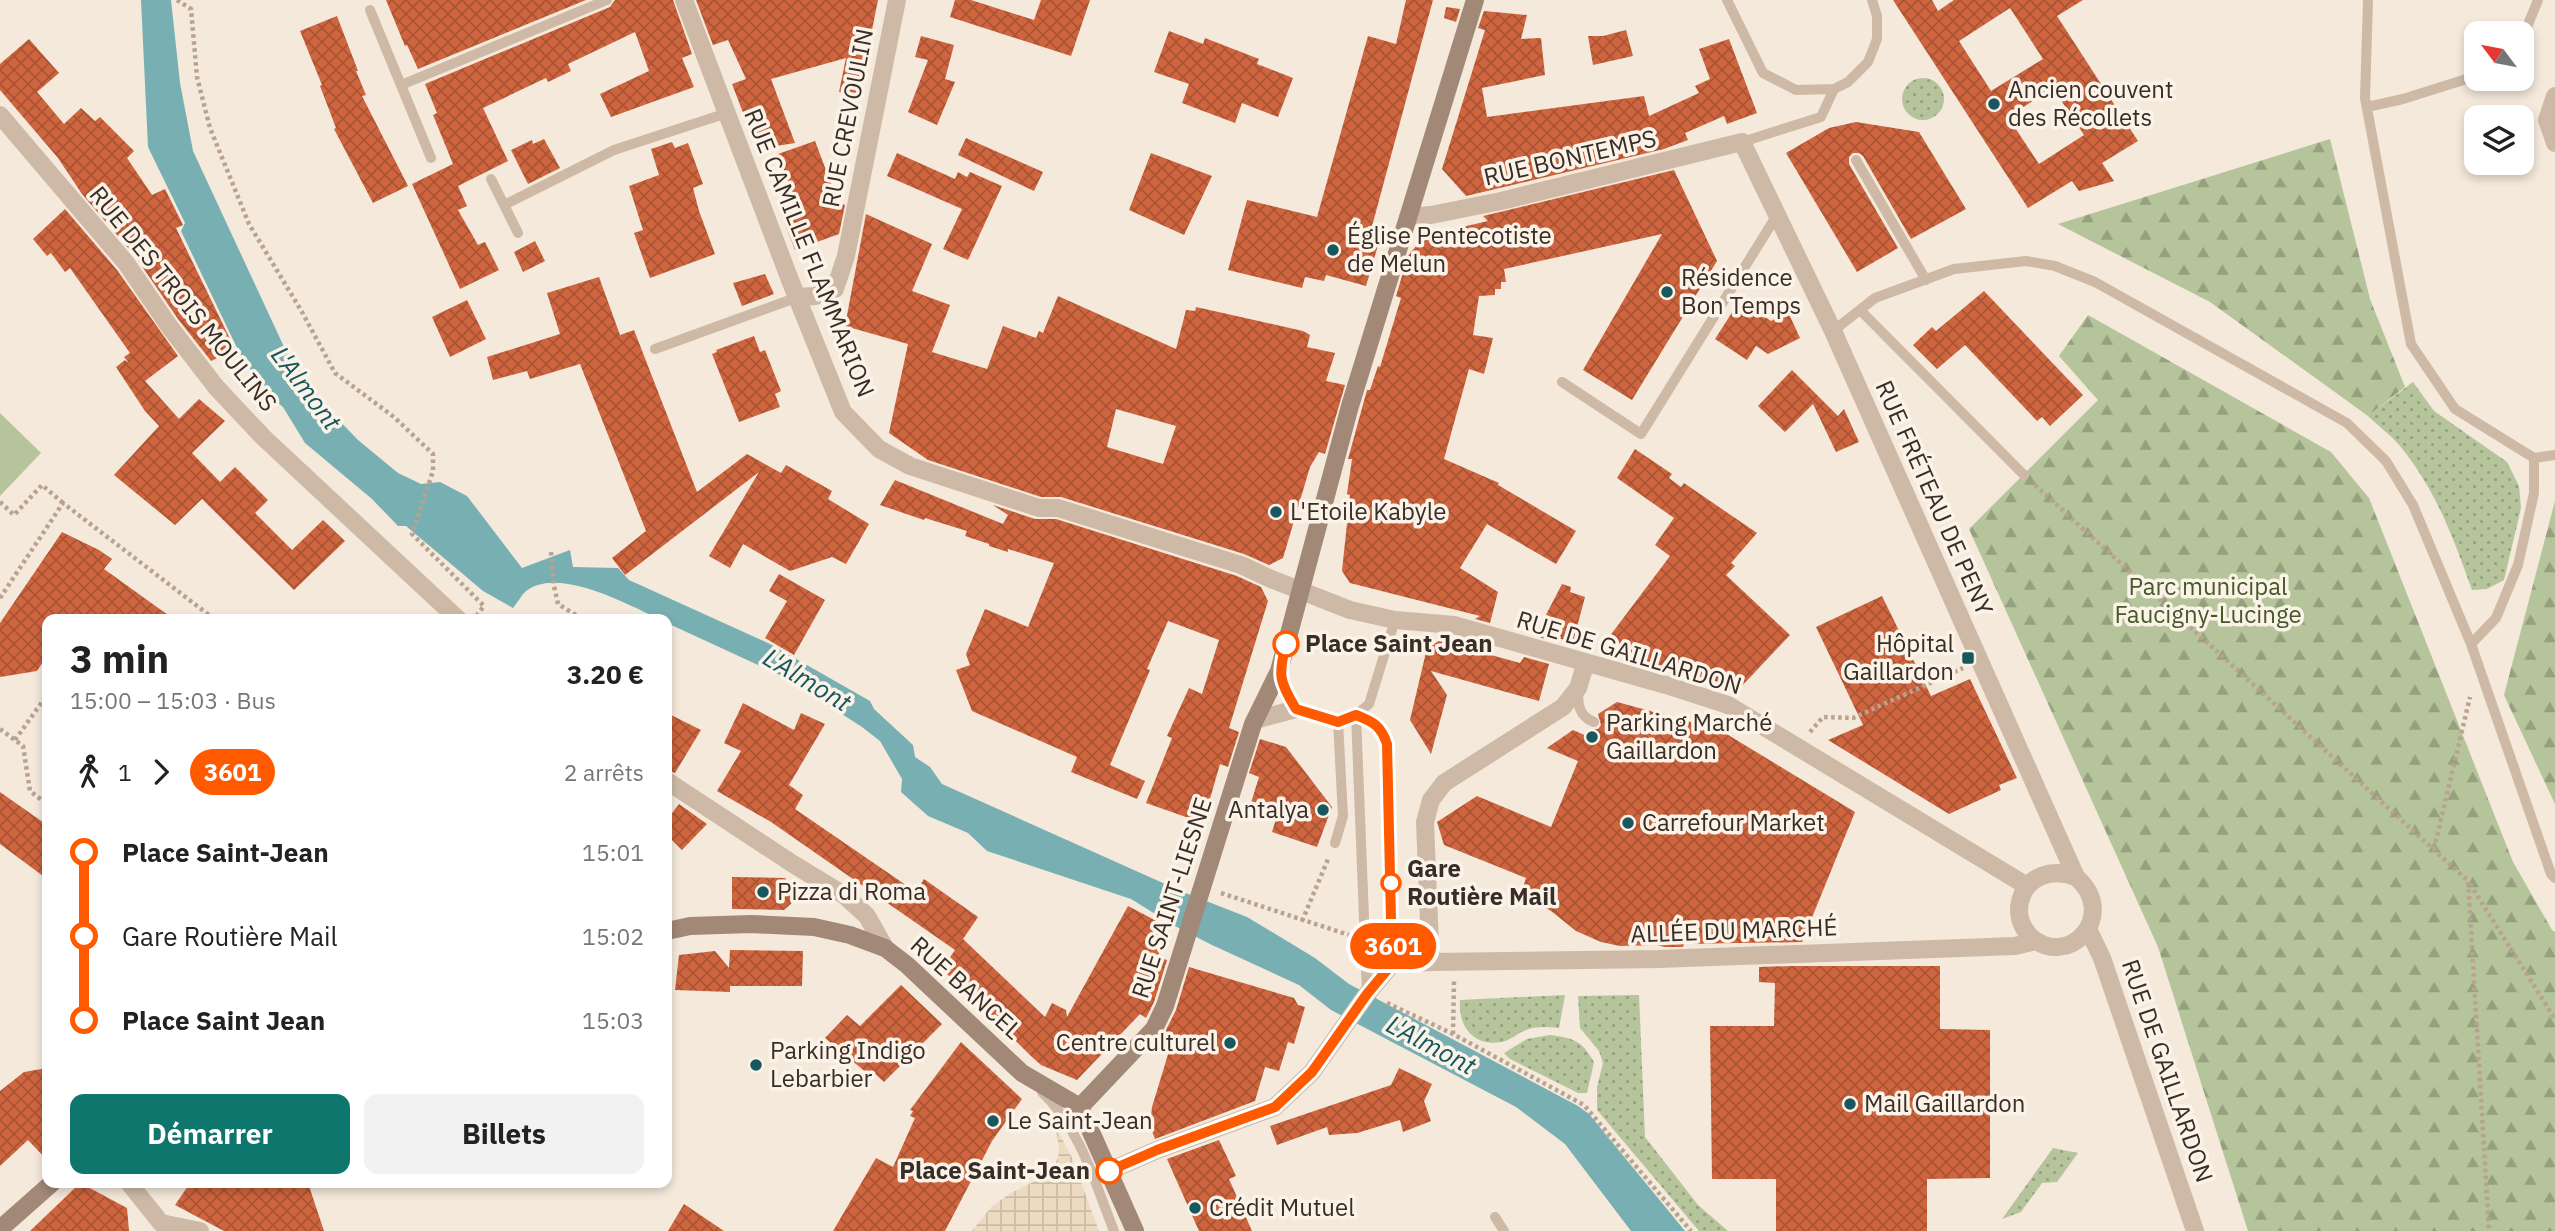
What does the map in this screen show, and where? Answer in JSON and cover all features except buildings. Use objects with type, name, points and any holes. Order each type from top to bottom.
[{"type":"main road","name":"RUE SAINT-LIESNE","points":[[1080,1107],[1154,1030],[1165,1006],[1255,720],[1279,671],[1350,406],[1475,0]]},
{"type":"main road","name":"RUE BANCEL","points":[[672,929],[751,924],[814,927],[885,947],[1022,1073]]},
{"type":"main road","points":[[1022,1073],[1080,1107],[1135,1231]]},
{"type":"main road","points":[[0,1229],[46,1188]]},
{"type":"street","name":"RUE CAMILLE FLAMMARION","points":[[684,0],[843,412],[879,449],[910,466],[1039,508],[1058,508],[1241,565],[1301,591]]},
{"type":"street","name":"RUE CREVOULIN","points":[[798,296],[815,296],[835,289],[846,256],[897,0]]},
{"type":"street","points":[[2555,96],[2547,120],[2555,143]]},
{"type":"street","name":"RUE DES TROIS MOULINS","points":[[0,115],[126,263],[169,326],[216,387],[263,437],[453,614]]},
{"type":"street","name":"RUE BONTEMPS","points":[[1408,217],[1501,201],[1742,142]]},
{"type":"street","name":"RUE FRÉTEAU DE PENY","points":[[1742,142],[1833,331],[2076,877]]},
{"type":"street","name":"RUE DE GAILLARDON","points":[[1301,591],[1350,610],[1395,620],[1454,625],[1728,705],[2027,886]]},
{"type":"street","points":[[1432,962],[1425,822],[1431,800],[1444,783],[1563,706],[1578,688],[1586,662]]},
{"type":"street","points":[[1255,720],[1296,709]]},
{"type":"street","points":[[672,784],[844,895],[867,916],[885,947]]},
{"type":"street","points":[[2066,873],[2076,877],[2091,895],[2094,907],[2088,929],[2080,938],[2059,947],[2036,942],[2020,922],[2018,909],[2027,886],[2044,874],[2066,873]]},
{"type":"street","name":"RUE DE GAILLARDON","points":[[2088,929],[2102,958],[2195,1231]]},
{"type":"street","name":"ALLÉE DU MARCHÉ","points":[[1392,964],[1700,958],[2015,946],[2036,942]]},
{"type":"street","points":[[1109,1171],[1157,1150],[1275,1107],[1312,1072],[1367,994],[1392,964]]},
{"type":"street","points":[[133,1188],[160,1227],[200,1231]]},
{"type":"lane","points":[[401,85],[607,0]]},
{"type":"lane","points":[[1727,0],[1763,73],[1796,90],[1834,89],[1848,82],[1868,62],[1877,39],[1877,16],[1872,0]]},
{"type":"lane","points":[[2368,0],[2367,107],[2411,344],[2455,409],[2534,458],[2555,455]]},
{"type":"lane","points":[[2529,21],[2538,0]]},
{"type":"lane","points":[[370,10],[431,158]]},
{"type":"lane","points":[[2367,107],[2464,80]]},
{"type":"lane","points":[[1742,142],[1821,117],[1834,89]]},
{"type":"lane","points":[[504,205],[614,150],[727,113]]},
{"type":"lane","points":[[1856,160],[1926,280]]},
{"type":"lane","points":[[491,179],[518,233]]},
{"type":"lane","points":[[1562,382],[1642,434],[1777,215]]},
{"type":"lane","points":[[1833,331],[1875,298],[1955,269],[2026,261],[2055,266],[2095,282],[2347,423],[2386,461],[2413,505],[2472,644],[2530,817],[2551,874],[2555,878]]},
{"type":"lane","points":[[654,349],[798,296]]},
{"type":"lane","points":[[1860,310],[2024,474]]},
{"type":"lane","points":[[2472,644],[2496,618],[2518,565],[2534,493],[2534,458]]},
{"type":"lane","points":[[1279,671],[1296,709],[1338,722],[1356,715],[1369,704],[1395,620]]},
{"type":"lane","points":[[1578,688],[1578,709],[1585,719],[1594,722]]},
{"type":"lane","points":[[1356,715],[1367,994]]},
{"type":"lane","points":[[1356,715],[1376,723],[1387,744],[1392,964]]},
{"type":"lane","points":[[1335,844],[1343,816],[1338,722]]},
{"type":"lane","points":[[1022,1073],[1055,1104],[1070,1126],[1114,1231]]},
{"type":"lane","points":[[1495,1217],[1504,1231]]},
{"type":"path","points":[[178,0],[191,9],[197,77],[210,128],[249,224],[335,373],[394,417],[433,454],[433,471],[412,534],[479,602]]},
{"type":"path","points":[[2024,474],[2468,881],[2555,1019]]},
{"type":"path","points":[[0,502],[14,514],[42,485],[208,614]]},
{"type":"path","points":[[0,598],[63,503]]},
{"type":"path","points":[[551,552],[558,604],[574,614]]},
{"type":"path","points":[[1798,746],[1823,717],[1853,719],[1979,660]]},
{"type":"path","points":[[2434,850],[2478,663]]},
{"type":"path","points":[[15,740],[42,702]]},
{"type":"path","points":[[0,729],[23,747],[30,791],[42,800]]},
{"type":"path","points":[[1302,921],[1335,844]]},
{"type":"path","points":[[2468,881],[2489,1231]]},
{"type":"path","points":[[1203,886],[1357,938],[1358,950],[1366,950]]},
{"type":"path","points":[[1367,994],[1453,1034],[1584,1105],[1691,1231]]},
{"type":"path","points":[[1453,1001],[1453,1034]]},
{"type":"green space","points":[[1923,78],[1938,84],[1944,99],[1938,114],[1923,120],[1908,114],[1902,99],[1908,84]]},
{"type":"green space","points":[[2330,139],[2370,299],[2405,387],[2368,416],[2210,302],[2058,224]]},
{"type":"green space","name":"Parc municipal Faucigny-Lucinge","points":[[2088,315],[2331,452],[2369,498],[2513,862],[2555,932],[2555,1231],[2248,1231],[2158,947],[1969,529],[2098,400],[2059,356]]},
{"type":"green space","points":[[2413,382],[2434,411],[2507,462],[2519,486],[2521,508],[2504,580],[2487,589],[2472,590],[2450,533],[2424,480],[2393,438],[2368,416]]},
{"type":"green space","points":[[0,413],[41,453],[0,496]]},
{"type":"green space","points":[[2555,501],[2555,804],[2504,695]]},
{"type":"green space","points":[[1565,995],[1559,1028],[1530,1029],[1502,1042],[1492,1043],[1476,1038],[1465,1026],[1460,1010],[1460,1000]]},
{"type":"green space","points":[[1639,995],[1645,1137],[1698,1205],[1728,1231],[1699,1231],[1597,1110],[1597,1087],[1603,1063],[1599,1051],[1580,1028],[1578,996]]},
{"type":"green space","points":[[1550,1035],[1576,1042],[1590,1055],[1594,1062],[1587,1093],[1578,1093],[1510,1059],[1504,1053],[1527,1039]]},
{"type":"green space","points":[[2053,1148],[2078,1153],[2057,1182],[2042,1183],[2021,1212],[2002,1219]]},
{"type":"shaded area","name":"Place Saint-Jean","points":[[1055,1125],[1072,1158],[1099,1231],[972,1231],[992,1206],[1049,1174],[1058,1158]]},
{"type":"water","name":"L'Almont","points":[[141,0],[171,0],[180,83],[193,151],[285,349],[328,409],[358,440],[398,473],[421,484],[440,482],[467,496],[522,568],[570,550],[573,567],[618,568],[629,580],[770,644],[870,701],[874,709],[913,745],[915,757],[930,767],[942,784],[1183,892],[1247,917],[1315,958],[1349,984],[1578,1106],[1589,1114],[1685,1231],[1631,1231],[1565,1144],[1516,1107],[1331,1010],[1299,985],[1212,945],[1131,899],[987,851],[968,833],[928,816],[901,792],[902,779],[880,741],[784,677],[672,625],[672,614],[648,614],[611,597],[571,585],[553,583],[536,586],[523,594],[513,608],[483,591],[406,526],[398,526],[372,499],[305,443],[283,407],[266,393],[238,350],[181,231],[185,223],[148,147]]},
{"type":"bus line","name":"3601","points":[[1109,1171],[1157,1150],[1275,1107],[1312,1072],[1367,994],[1392,964],[1387,744],[1376,723],[1356,715],[1338,722],[1296,709],[1279,671],[1286,644]]},
{"type":"place","name":"Ancien couvent des Récollets","points":[[1994,104]]},
{"type":"place","name":"Église Pentecotiste de Melun","points":[[1333,250]]},
{"type":"place","name":"Résidence Bon Temps","points":[[1667,292]]},
{"type":"place","name":"L'Etoile Kabyle","points":[[1276,512]]},
{"type":"place","name":"Place Saint Jean","points":[[1286,644]]},
{"type":"place","name":"Hôpital Gaillardon","points":[[1968,658]]},
{"type":"place","name":"Parking Marché Gaillardon","points":[[1592,737]]},
{"type":"place","name":"Antalya","points":[[1323,810]]},
{"type":"place","name":"Carrefour Market","points":[[1628,823]]},
{"type":"place","name":"Gare Routière Mail","points":[[1391,883]]},
{"type":"place","name":"Pizza di Roma","points":[[763,892]]},
{"type":"place","name":"Centre culturel","points":[[1230,1043]]},
{"type":"place","name":"Parking Indigo Lebarbier","points":[[756,1065]]},
{"type":"place","name":"Mail Gaillardon","points":[[1850,1104]]},
{"type":"place","name":"Le Saint-Jean","points":[[993,1121]]},
{"type":"place","name":"Place Saint-Jean","points":[[1109,1171]]},
{"type":"place","name":"Crédit Mutuel","points":[[1195,1208]]}]
